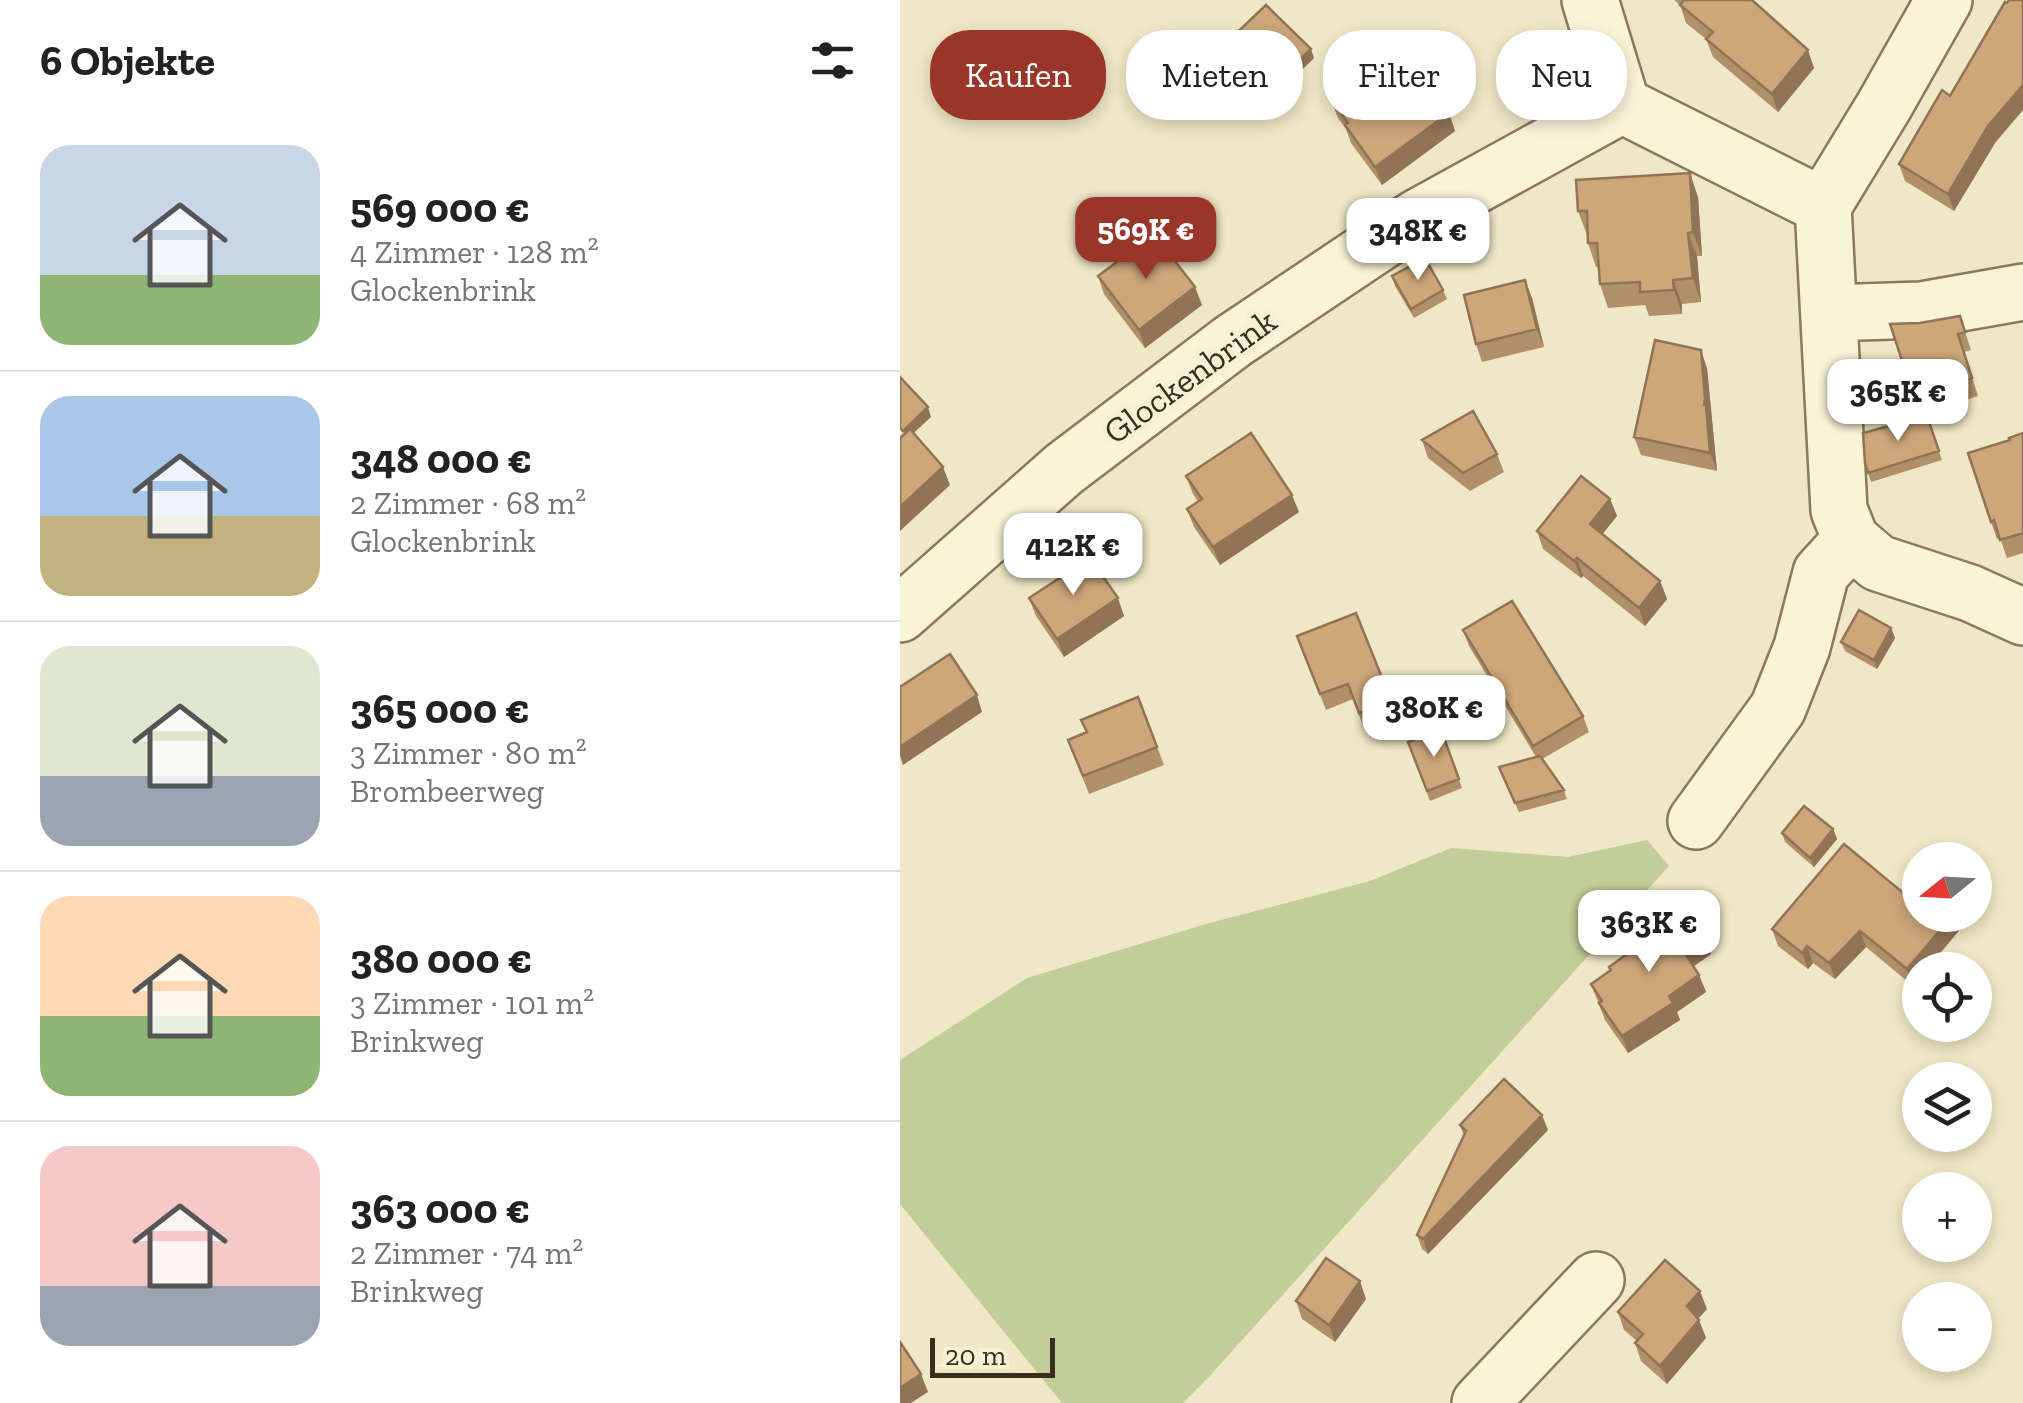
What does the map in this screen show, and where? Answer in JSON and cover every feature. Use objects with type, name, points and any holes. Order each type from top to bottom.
[{"type":"street","points":[[1590,0],[1599,30]]},
{"type":"street","points":[[1944,0],[1823,206],[1839,510],[1850,540],[1878,563],[1970,593],[2023,617]]},
{"type":"street","points":[[1627,107],[1823,206]]},
{"type":"street","name":"Glockenbrink","points":[[900,614],[1064,468],[1233,341],[1418,216],[1593,120]]},
{"type":"street","points":[[1829,313],[1921,310],[2023,292]]},
{"type":"street","points":[[1696,821],[1778,708],[1802,648],[1821,573],[1850,540]]},
{"type":"street","points":[[1480,1403],[1596,1280]]},
{"type":"green space","points":[[1647,840],[1669,866],[1183,1403],[1062,1403],[900,1204],[900,1060],[1027,978],[1206,924],[1370,881],[1451,848],[1568,857]]},
{"type":"building","points":[[1684,0],[1752,0],[1808,50],[1772,94],[1706,39],[1713,32],[1680,5]]},
{"type":"building","points":[[2009,0],[2023,0],[2023,85],[1988,126],[1948,194],[1899,164],[1942,90],[1950,96]]},
{"type":"building","points":[[1266,5],[1292,30],[1240,30]]},
{"type":"building","points":[[1346,120],[1439,120],[1375,167],[1345,125]]},
{"type":"building","points":[[1690,173],[1693,232],[1688,233],[1693,278],[1673,280],[1674,290],[1640,292],[1640,282],[1600,284],[1597,243],[1588,243],[1587,211],[1578,211],[1576,180]]},
{"type":"building","points":[[1154,234],[1195,287],[1139,330],[1098,276]]},
{"type":"building","points":[[1425,258],[1443,290],[1411,309],[1392,276]]},
{"type":"building","points":[[1525,280],[1537,329],[1476,344],[1464,295]]},
{"type":"building","points":[[1960,316],[1965,332],[1958,334],[1972,378],[1914,397],[1890,324]]},
{"type":"building","points":[[1655,340],[1701,350],[1710,453],[1634,437]]},
{"type":"building","points":[[900,377],[928,407],[903,431],[900,428]]},
{"type":"building","points":[[1473,411],[1497,454],[1463,473],[1422,440]]},
{"type":"building","points":[[1927,416],[1939,451],[1868,473],[1863,433]]},
{"type":"building","points":[[910,429],[943,467],[900,507],[900,438]]},
{"type":"building","points":[[1251,433],[1292,495],[1213,547],[1187,509],[1202,499],[1186,476]]},
{"type":"building","points":[[2023,433],[2023,533],[2000,540],[1968,453]]},
{"type":"building","points":[[1581,476],[1610,499],[1590,524],[1660,581],[1639,608],[1537,531]]},
{"type":"building","points":[[1090,558],[1118,598],[1057,639],[1029,598]]},
{"type":"building","points":[[1512,601],[1583,716],[1533,746],[1463,630]]},
{"type":"building","points":[[1859,610],[1891,628],[1874,660],[1841,642]]},
{"type":"building","points":[[1356,613],[1391,700],[1359,713],[1348,684],[1320,694],[1297,636]]},
{"type":"building","points":[[950,654],[977,695],[900,747],[900,687]]},
{"type":"building","points":[[1138,697],[1157,747],[1083,776],[1068,740],[1087,732],[1081,720]]},
{"type":"building","points":[[1441,730],[1459,779],[1427,791],[1408,742]]},
{"type":"building","points":[[1540,756],[1564,790],[1515,803],[1499,767]]},
{"type":"building","points":[[1804,806],[1833,829],[1810,858],[1782,833]]},
{"type":"building","points":[[1844,844],[1902,892],[1902,932],[1939,932],[1921,952],[1902,952],[1902,965],[1860,931],[1829,963],[1807,946],[1802,953],[1772,929]]},
{"type":"building","points":[[1687,911],[1705,937],[1684,952],[1699,975],[1669,996],[1673,1003],[1622,1036],[1591,984]]},
{"type":"building","points":[[1504,1079],[1542,1115],[1423,1239],[1417,1235],[1466,1131],[1460,1125]]},
{"type":"building","points":[[1326,1258],[1360,1281],[1329,1325],[1296,1301]]},
{"type":"building","points":[[1665,1260],[1700,1291],[1687,1306],[1699,1320],[1660,1366],[1635,1343],[1643,1334],[1618,1312]]},
{"type":"building","points":[[900,1342],[921,1374],[900,1388]]}]
